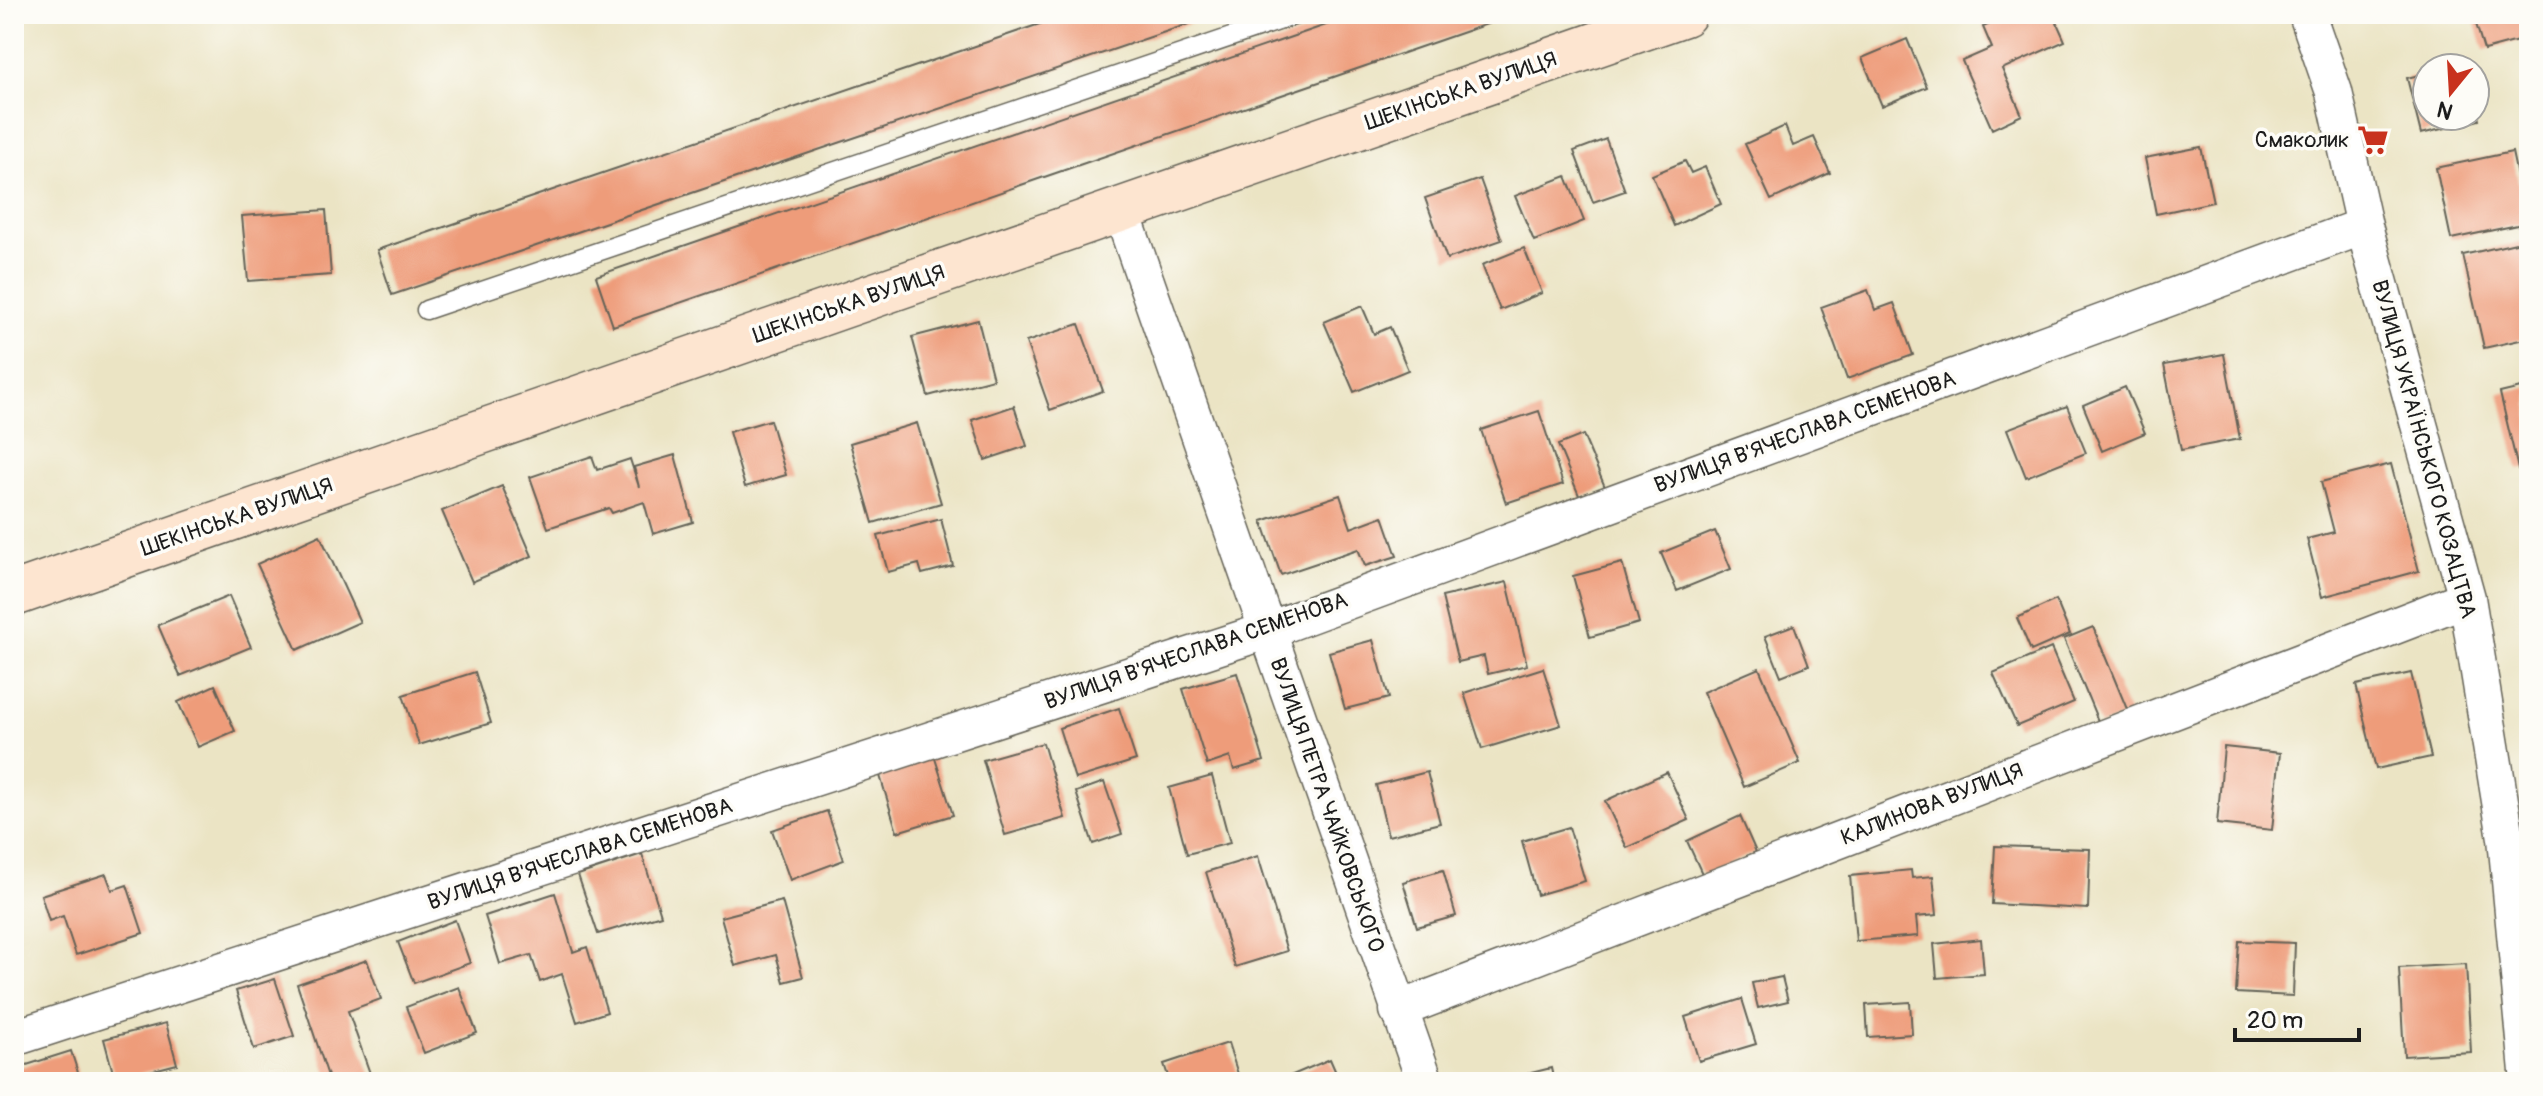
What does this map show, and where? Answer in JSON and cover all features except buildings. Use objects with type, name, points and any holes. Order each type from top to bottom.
[{"type":"street","name":"ШЕКІНСЬКА ВУЛИЦЯ","points":[[14,594],[1684,14]]},
{"type":"street","name":"ВУЛИЦЯ УКРАЇНСЬКОГО КОЗАЦТВА","points":[[2307,14],[2334,92],[2364,226],[2467,598],[2518,835],[2529,1082]]},
{"type":"street","name":"ВУЛИЦЯ ПЕТРА ЧАЙКОВСЬКОГО","points":[[1121,210],[1425,1082]]},
{"type":"street","name":"ВУЛИЦЯ В'ЯЧЕСЛАВА СЕМЕНОВА","points":[[14,1038],[1266,631],[2364,226]]},
{"type":"street","name":"КАЛИНОВА ВУЛИЦЯ","points":[[1398,1010],[2467,598]]},
{"type":"lane","points":[[426,310],[1299,14]]},
{"type":"place","name":"Смаколик","points":[[2373,140]]}]
